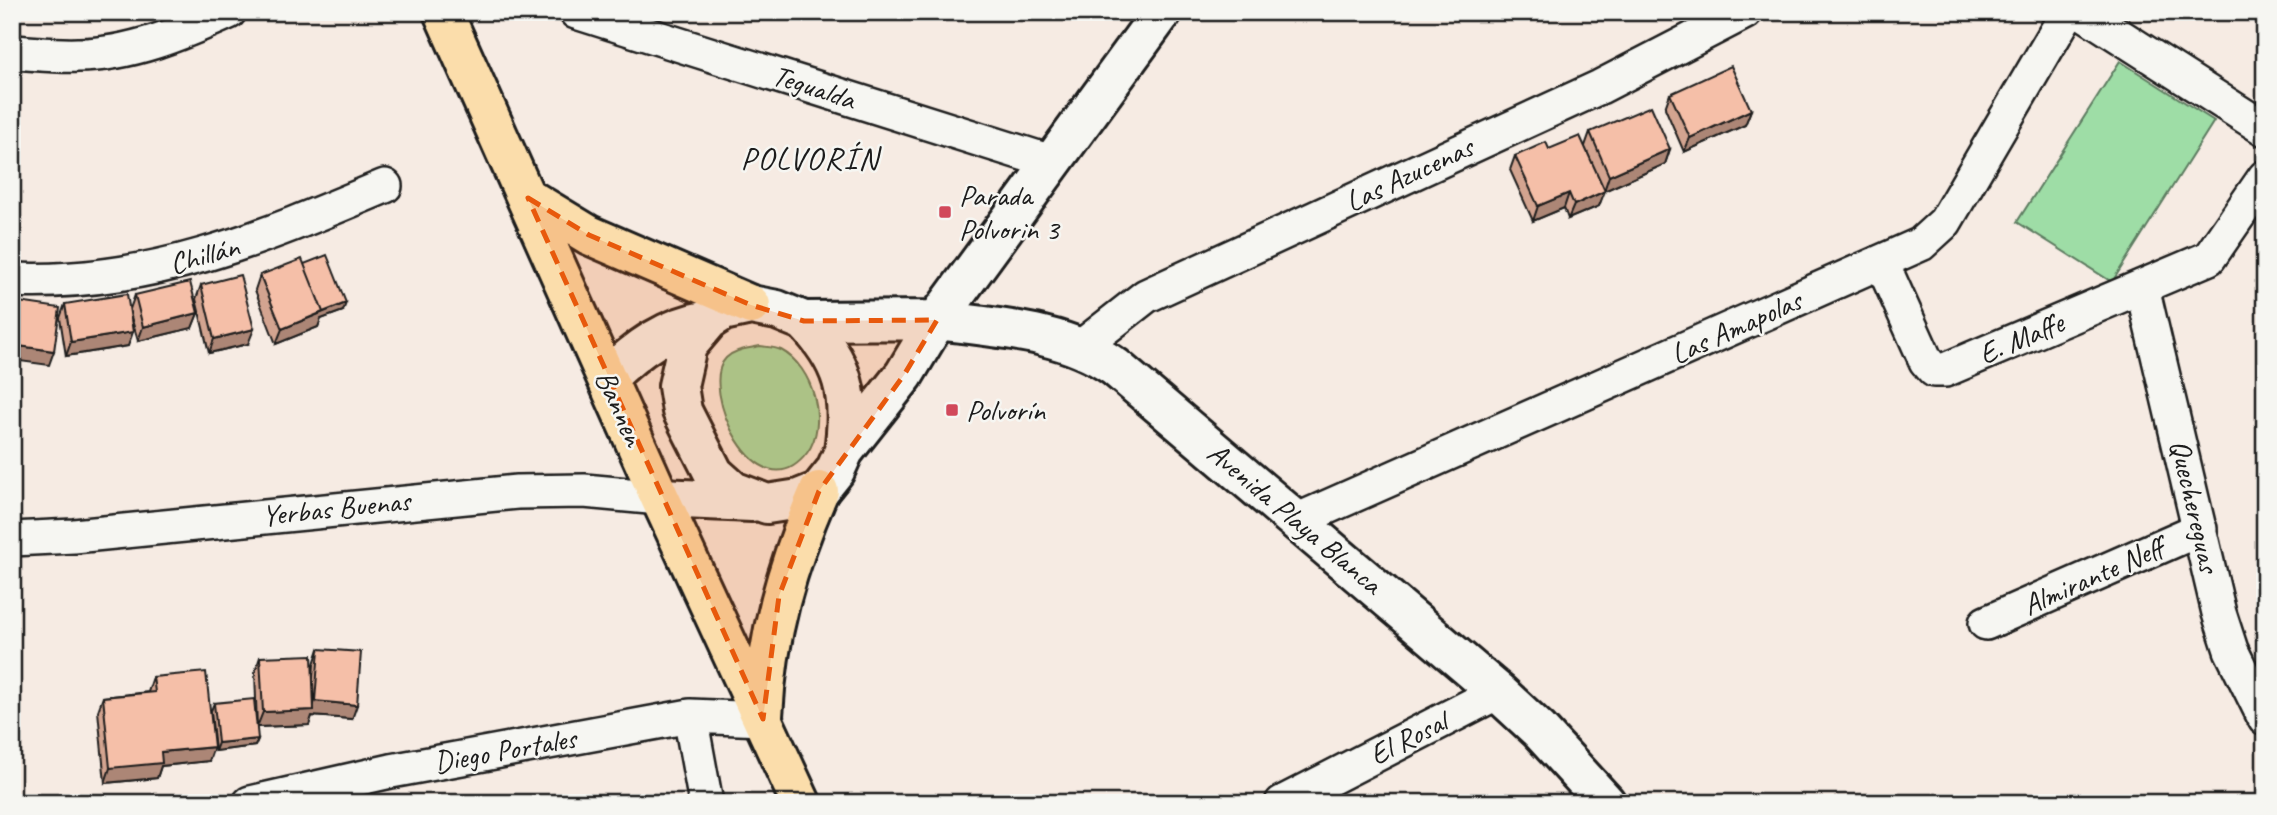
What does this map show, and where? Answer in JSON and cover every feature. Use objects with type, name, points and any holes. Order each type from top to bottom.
[{"type":"main road","name":"Bannen","points":[[443,12],[660,498],[801,803]]},
{"type":"main road","points":[[763,719],[770,636],[779,596],[796,544],[819,491],[835,471],[844,451],[905,375],[937,320],[1162,12]]},
{"type":"main road","points":[[528,198],[589,235],[751,305],[777,310],[804,321],[833,356],[842,378],[849,420],[844,451]]},
{"type":"main road","points":[[751,305],[723,311],[693,336],[683,355],[679,398],[713,474],[733,491],[756,502]]},
{"type":"main road","points":[[607,378],[657,336],[686,324],[709,320]]},
{"type":"main road","name":"Avenida Playa Blanca","points":[[804,321],[937,320],[1023,332],[1081,347],[1102,358],[1137,384],[1298,520],[1497,692],[1539,730],[1606,803]]},
{"type":"main road","points":[[660,498],[782,503],[819,491]]},
{"type":"street","points":[[12,52],[79,55],[116,51],[164,38],[229,12]]},
{"type":"street","name":"Tegualda","points":[[576,12],[1051,162]]},
{"type":"street","name":"Las Azucenas","points":[[1081,347],[1146,296],[1612,81],[1745,12]]},
{"type":"street","name":"Las Amapolas","points":[[1298,520],[1921,244],[1945,222],[2068,12]]},
{"type":"street","points":[[2082,12],[2265,129]]},
{"type":"street","name":"E. Maffe","points":[[1882,263],[1926,361],[1934,370],[1940,371],[2198,263],[2216,252],[2265,177]]},
{"type":"street","name":"Chillán","points":[[12,280],[98,277],[198,259],[276,232],[385,186]]},
{"type":"street","name":"Quechereguas","points":[[2142,286],[2231,650],[2265,719]]},
{"type":"street","name":"Yerbas Buenas","points":[[12,539],[74,536],[517,492],[584,491],[660,498]]},
{"type":"street","name":"Almirante Neff","points":[[1986,623],[2200,529]]},
{"type":"street","name":"El Rosal","points":[[1282,803],[1497,692]]},
{"type":"street","points":[[690,716],[706,803]]},
{"type":"street","name":"Diego Portales","points":[[250,803],[391,771],[690,716],[763,719]]},
{"type":"highlighted area","points":[[528,198],[589,235],[751,305],[804,321],[937,320],[904,375],[819,491],[779,596],[763,719]]},
{"type":"green space","points":[[2120,61],[2214,121],[2112,282],[2017,222]]},
{"type":"green space","points":[[760,346],[779,349],[792,358],[802,369],[814,397],[817,427],[814,441],[807,453],[788,468],[770,469],[752,459],[737,440],[726,418],[720,394],[719,373],[726,358],[738,351]]},
{"type":"building","points":[[1731,66],[1751,110],[1690,138],[1670,94]]},
{"type":"building","points":[[1651,106],[1670,149],[1609,176],[1590,132]]},
{"type":"building","points":[[1580,136],[1605,191],[1574,205],[1569,193],[1538,206],[1515,156],[1546,142],[1549,149]]},
{"type":"building","points":[[327,255],[346,303],[323,312],[304,264]]},
{"type":"building","points":[[302,259],[323,312],[282,329],[260,275]]},
{"type":"building","points":[[240,275],[254,329],[214,339],[201,285]]},
{"type":"building","points":[[190,282],[198,313],[143,327],[135,295]]},
{"type":"building","points":[[127,294],[133,332],[71,342],[65,304]]},
{"type":"building","points":[[12,301],[60,308],[54,351],[12,345]]},
{"type":"building","points":[[319,649],[361,652],[357,705],[315,701]]},
{"type":"building","points":[[312,655],[314,710],[263,712],[260,657]]},
{"type":"building","points":[[206,672],[214,747],[161,752],[162,763],[110,768],[103,697],[155,692],[153,677]]},
{"type":"building","points":[[254,699],[258,739],[218,743],[214,703]]},
{"type":"place","name":"Parada Polvorin 3","points":[[945,212]]},
{"type":"place","name":"Polvorín","points":[[952,410]]},
{"type":"district","name":"POLVORÍN","points":[[810,158]]}]
